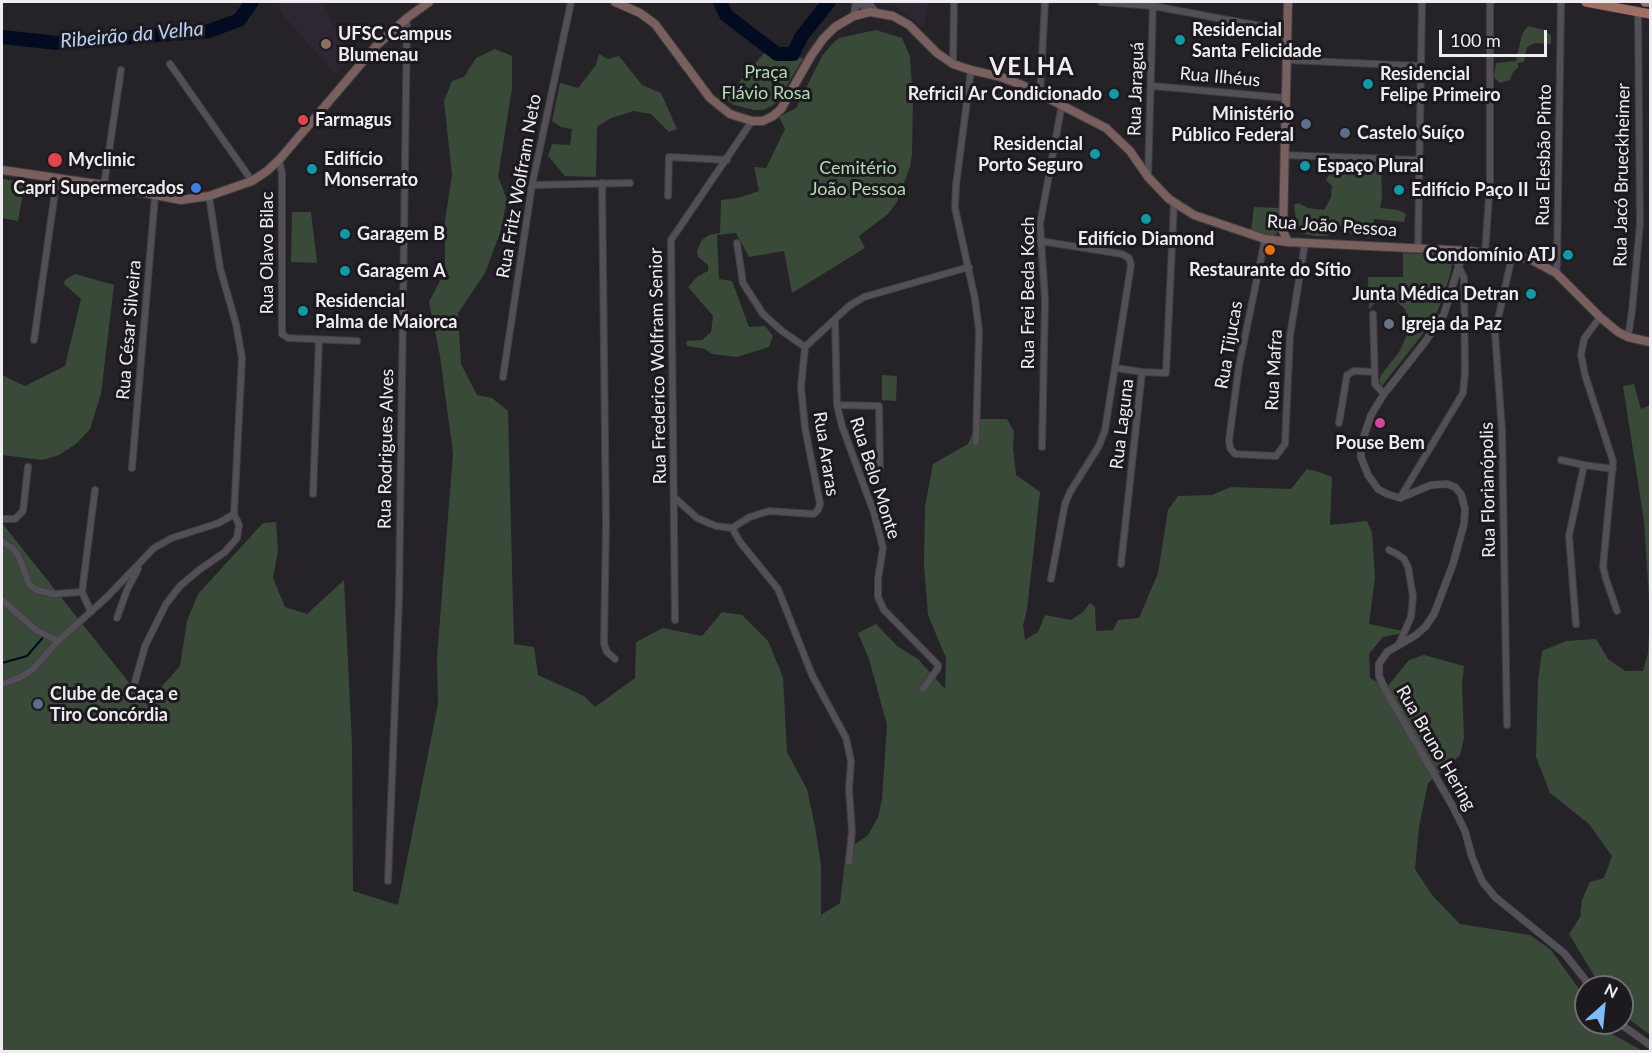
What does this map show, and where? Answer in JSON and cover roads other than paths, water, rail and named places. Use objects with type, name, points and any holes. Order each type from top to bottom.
[{"type":"main road","points":[[2,171],[104,185],[181,200],[209,196],[252,181],[279,160],[372,50],[406,18],[429,2]]},
{"type":"main road","points":[[615,2],[640,13],[655,24],[710,98],[730,114],[752,121],[763,121],[773,117],[781,109],[823,39],[836,27],[856,15],[865,5]]},
{"type":"main road","points":[[1288,2],[1282,231],[1288,242]]},
{"type":"main road","points":[[1586,2],[1650,14]]},
{"type":"main road","points":[[1645,2],[1650,2]]},
{"type":"main road","name":"Rua João Pessoa","points":[[865,5],[909,25],[937,53],[953,63],[1001,77],[1062,104],[1106,128],[1130,151],[1148,177],[1174,204],[1194,215],[1269,240],[1485,252],[1530,259],[1556,273],[1610,326],[1628,337],[1650,342]]},
{"type":"main road","points":[[1269,240],[1282,231]]},
{"type":"street","name":"Rua Fritz Wolfram Neto","points":[[503,377],[532,185],[571,2]]},
{"type":"street","points":[[953,63],[954,2]]},
{"type":"street","points":[[1040,94],[1045,2]]},
{"type":"street","points":[[1101,2],[1153,4],[1288,31]]},
{"type":"street","points":[[1418,248],[1422,2]]},
{"type":"street","points":[[1485,252],[1490,183],[1490,2]]},
{"type":"street","name":"Rua Elesbão Pinto","points":[[1556,273],[1561,2]]},
{"type":"street","name":"Rua Jaraguá","points":[[1148,177],[1153,4]]},
{"type":"street","points":[[856,15],[865,5]]},
{"type":"street","name":"Rua Jacó Brueckheimer","points":[[1628,337],[1640,224],[1638,12]]},
{"type":"street","name":"Rua Rodrigues Alves","points":[[387,881],[399,598],[406,18]]},
{"type":"street","points":[[1287,60],[1420,66]]},
{"type":"street","points":[[170,64],[252,181]]},
{"type":"street","points":[[104,185],[121,70]]},
{"type":"street","points":[[971,70],[955,208],[969,267],[979,331],[976,442]]},
{"type":"street","name":"Rua Ilhéus","points":[[1152,86],[1286,98]]},
{"type":"street","name":"Rua Frei Beda Koch","points":[[1042,447],[1045,300],[1040,224],[1062,104]]},
{"type":"street","name":"Rua Frederico Wolfram Senior","points":[[732,528],[716,526],[697,518],[675,498],[671,240],[752,121]]},
{"type":"street","points":[[1284,155],[1419,160]]},
{"type":"street","points":[[668,196],[669,157],[727,160]]},
{"type":"street","name":"Rua Olavo Bilac","points":[[279,160],[282,173],[282,334],[288,338],[320,340]]},
{"type":"street","points":[[34,340],[57,178]]},
{"type":"street","points":[[602,183],[606,524],[604,644],[607,652],[615,659]]},
{"type":"street","points":[[532,185],[630,183]]},
{"type":"street","name":"Rua César Silveira","points":[[132,468],[155,196]]},
{"type":"street","points":[[135,682],[145,646],[166,604],[180,586],[225,552],[237,538],[239,525],[234,514],[242,358],[236,324],[220,268],[209,196]]},
{"type":"street","name":"Rua Laguna","points":[[1121,564],[1142,372],[1166,373],[1174,204]]},
{"type":"street","name":"Rua Tijucas","points":[[1235,454],[1230,448],[1229,440],[1239,366],[1269,240]]},
{"type":"street","points":[[1040,241],[1122,254],[1129,258],[1131,265],[1105,430],[1099,446],[1065,504],[1051,579]]},
{"type":"street","points":[[737,243],[742,283],[763,314],[782,331],[806,347],[849,306],[864,297],[969,267]]},
{"type":"street","name":"Rua Mafra","points":[[1235,454],[1276,456],[1285,444],[1290,336],[1305,243]]},
{"type":"street","points":[[1441,249],[1453,257],[1459,266],[1464,278],[1465,372],[1463,393],[1400,498],[1378,489],[1368,475],[1361,457],[1364,431],[1384,394],[1444,314],[1459,266],[1464,255],[1470,251]]},
{"type":"street","name":"Rua Florianópolis","points":[[1507,725],[1502,430],[1495,333],[1512,256]]},
{"type":"street","points":[[1373,314],[1375,384],[1384,394]]},
{"type":"street","points":[[1600,317],[1584,339],[1581,355],[1585,375],[1613,461],[1604,567],[1617,611]]},
{"type":"street","name":"Rua Belo Monte","points":[[835,320],[837,405],[842,426],[874,513],[883,548],[878,579],[878,597],[884,610],[938,665],[923,689]]},
{"type":"street","points":[[313,494],[320,340],[357,341]]},
{"type":"street","name":"Rua Araras","points":[[732,528],[750,517],[769,511],[814,514],[818,510],[820,504],[801,387],[806,347]]},
{"type":"street","points":[[1116,368],[1142,372]]},
{"type":"street","points":[[1339,423],[1347,375],[1354,370],[1374,372]]},
{"type":"street","points":[[837,405],[879,406],[880,470]]},
{"type":"street","points":[[1561,460],[1613,469]]},
{"type":"street","points":[[1576,624],[1569,536],[1584,465]]},
{"type":"street","points":[[2,519],[15,519],[23,511],[28,467]]},
{"type":"street","name":"Rua Bruno Hering","points":[[1400,498],[1431,485],[1447,484],[1455,487],[1465,501],[1464,524],[1453,564],[1434,614],[1416,635],[1399,644],[1382,658],[1379,664],[1379,676],[1452,805],[1465,831],[1482,881],[1495,897],[1564,953],[1581,975]]},
{"type":"street","points":[[91,612],[82,592],[95,490]]},
{"type":"street","points":[[675,498],[675,620]]},
{"type":"street","points":[[2,684],[21,677],[33,669],[58,641],[91,612],[154,548],[172,538],[210,527],[234,514]]},
{"type":"street","points":[[732,528],[740,542],[778,589],[812,675],[846,738],[851,761],[849,789],[852,831],[849,862]]},
{"type":"street","points":[[2,541],[19,556],[30,584],[36,590],[54,594],[82,592]]},
{"type":"street","points":[[1389,550],[1404,559],[1408,567],[1413,596],[1411,617],[1399,644]]},
{"type":"street","points":[[117,618],[127,590],[142,562]]},
{"type":"street","points":[[2,600],[36,630],[58,641]]},
{"type":"street","points":[[1634,1034],[1650,1045]]},
{"type":"waterway","name":"Ribeirão da Velha","points":[[2,37],[57,43],[209,31],[239,20],[252,2]]},
{"type":"waterway","name":"Ribeirão da Velha","points":[[720,2],[726,15],[777,54],[793,54],[801,37],[829,2]]},
{"type":"waterway","points":[[2,663],[27,656],[45,635]]},
{"type":"place","name":"Residencial Santa Felicidade","points":[[1180,40]]},
{"type":"place","name":"UFSC Campus Blumenau","points":[[326,44]]},
{"type":"place","name":"Residencial Felipe Primeiro","points":[[1368,84]]},
{"type":"place","name":"Refricil Ar Condicionado","points":[[1114,94]]},
{"type":"place","name":"Farmagus","points":[[303,120]]},
{"type":"place","name":"Ministério Público Federal","points":[[1306,124]]},
{"type":"place","name":"Castelo Suíço","points":[[1345,133]]},
{"type":"place","name":"Residencial Porto Seguro","points":[[1095,154]]},
{"type":"place","name":"Myclinic","points":[[55,160]]},
{"type":"place","name":"Espaço Plural","points":[[1305,166]]},
{"type":"place","name":"Edifício Monserrato","points":[[312,169]]},
{"type":"place","name":"Capri Supermercados","points":[[196,188]]},
{"type":"place","name":"Edifício Paço II","points":[[1399,190]]},
{"type":"place","name":"Edifício Diamond","points":[[1146,219]]},
{"type":"place","name":"Garagem B","points":[[345,234]]},
{"type":"place","name":"Restaurante do Sítio","points":[[1270,250]]},
{"type":"place","name":"Condomínio ATJ","points":[[1568,255]]},
{"type":"place","name":"Garagem A","points":[[345,271]]},
{"type":"place","name":"Junta Médica Detran","points":[[1531,294]]},
{"type":"place","name":"Residencial Palma de Maiorca","points":[[303,311]]},
{"type":"place","name":"Igreja da Paz","points":[[1389,324]]},
{"type":"place","name":"Pouse Bem","points":[[1380,423]]},
{"type":"place","name":"Clube de Caça e Tiro Concórdia","points":[[38,704]]},
{"type":"district","name":"VELHA","points":[[1032,67]]},
{"type":"park label","name":"Praça Flávio Rosa","points":[[766,82]]},
{"type":"park label","name":"Cemitério João Pessoa","points":[[858,178]]}]
